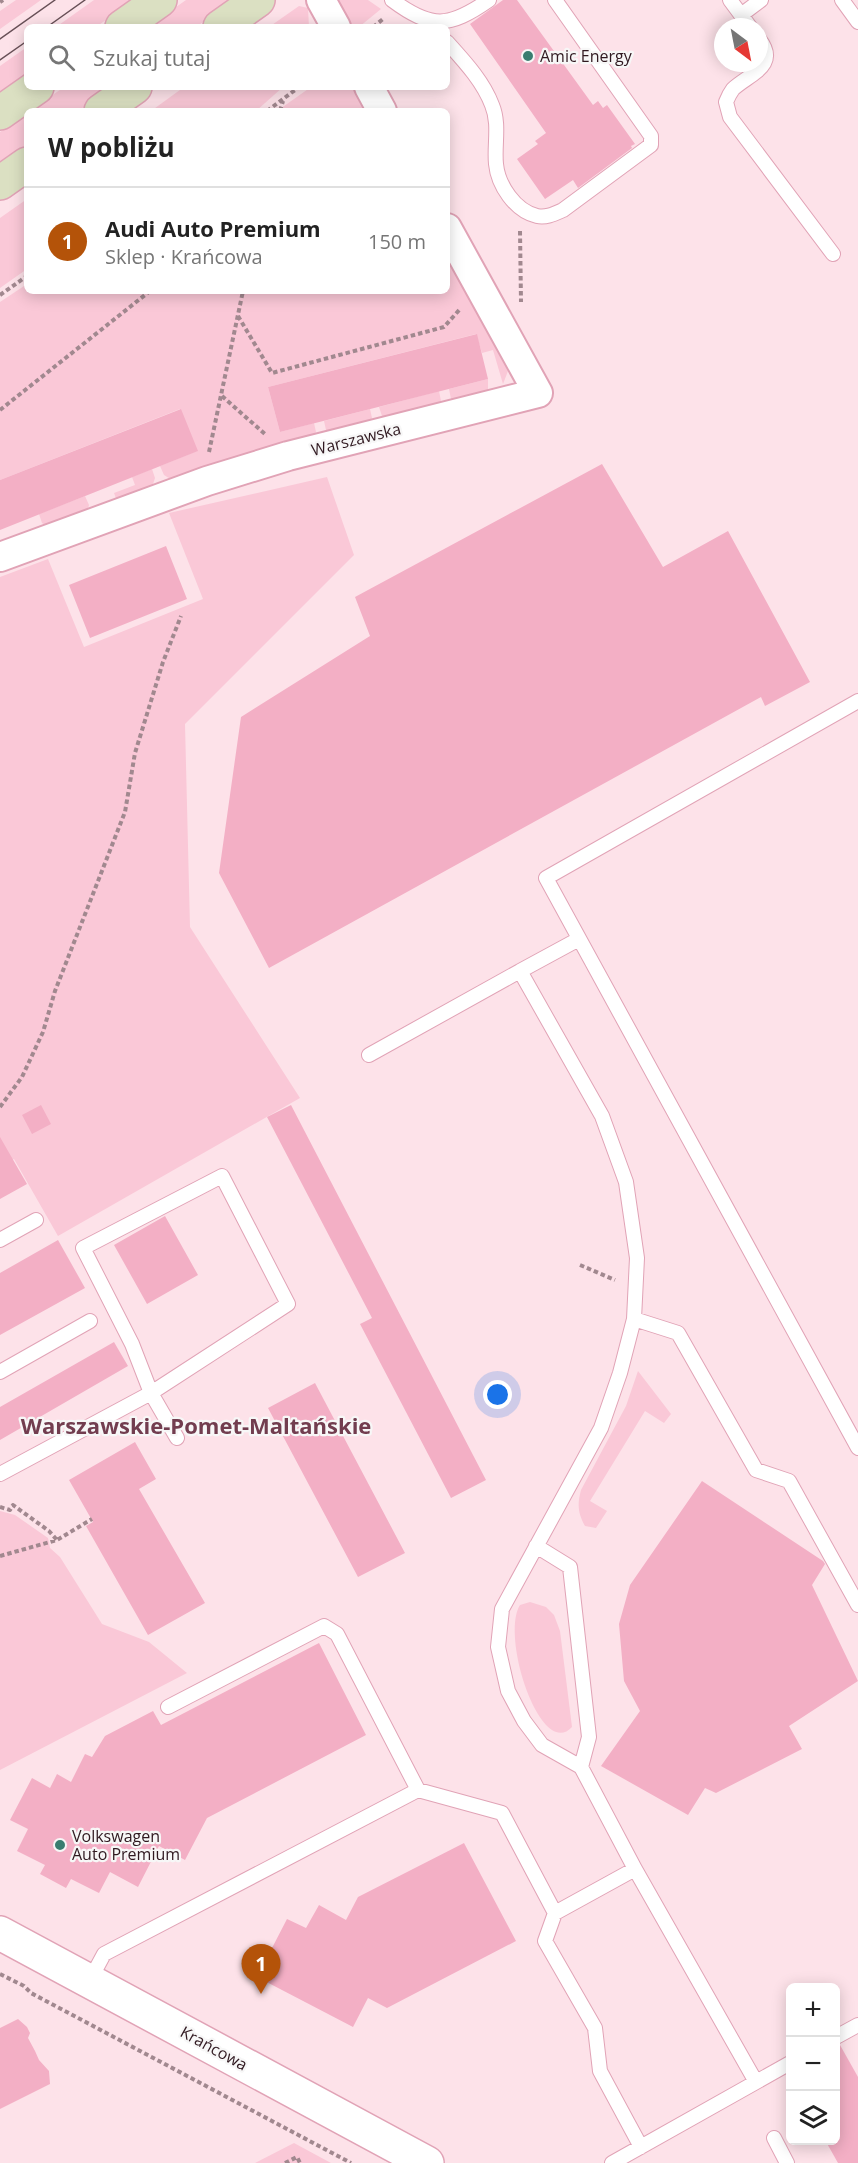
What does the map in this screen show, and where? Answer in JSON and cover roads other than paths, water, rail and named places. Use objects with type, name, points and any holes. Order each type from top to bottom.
[{"type":"main road","points":[[126,24],[160,0]]},
{"type":"main road","points":[[224,24],[258,0]]},
{"type":"main road","points":[[0,113],[33,90]]},
{"type":"main road","points":[[105,108],[131,90]]},
{"type":"main road","points":[[0,183],[24,166]]},
{"type":"street","points":[[321,0],[334,24]]},
{"type":"street","points":[[371,90],[380,108]]},
{"type":"street","name":"Warszawska","points":[[0,557],[207,481],[288,456],[538,393],[450,233]]},
{"type":"street","name":"Krańcowa","points":[[2,1938],[90,1980],[427,2163]]},
{"type":"lane","points":[[392,0],[424,24]]},
{"type":"lane","points":[[412,15],[434,21],[459,18],[468,15],[489,0]]},
{"type":"lane","points":[[450,46],[477,78],[492,104],[496,118],[497,172],[504,188],[519,206],[537,216],[545,217],[563,210],[651,145],[652,141],[651,136],[555,0]]},
{"type":"lane","points":[[730,0],[743,18]]},
{"type":"lane","points":[[741,15],[761,0]]},
{"type":"lane","points":[[842,0],[858,22]]},
{"type":"lane","points":[[757,72],[732,90],[726,102],[730,117],[834,254]]},
{"type":"lane","points":[[858,700],[546,879],[858,1448]]},
{"type":"lane","points":[[369,1055],[579,939]]},
{"type":"lane","points":[[520,971],[602,1116],[626,1182],[637,1258],[634,1319],[620,1373],[601,1428],[502,1609],[498,1647],[508,1691],[524,1721],[542,1744],[581,1767],[635,1869],[756,2082]]},
{"type":"lane","points":[[0,1474],[151,1393],[288,1304],[222,1176],[83,1248],[132,1344],[151,1393],[177,1437]]},
{"type":"lane","points":[[0,1240],[36,1221]]},
{"type":"lane","points":[[634,1319],[678,1333],[756,1470],[789,1481],[858,1605]]},
{"type":"lane","points":[[0,1372],[90,1321]]},
{"type":"lane","points":[[536,1546],[570,1567],[590,1737],[581,1767]]},
{"type":"lane","points":[[168,1707],[324,1626],[338,1634],[418,1790]]},
{"type":"lane","points":[[90,1980],[104,1954],[418,1790],[502,1813],[555,1913]]},
{"type":"lane","points":[[635,1869],[555,1913],[545,1941],[596,2028],[600,2072],[641,2147]]},
{"type":"lane","points":[[840,2035],[858,2025]]},
{"type":"lane","points":[[612,2163],[786,2065]]},
{"type":"lane","points":[[774,2138],[787,2163]]},
{"type":"tram line","points":[[0,39],[55,0]]},
{"type":"tram line","points":[[51,24],[85,0]]},
{"type":"tram line","points":[[0,60],[24,43]]},
{"type":"place","name":"Amic Energy","points":[[528,56]]},
{"type":"place","name":"Volkswagen Auto Premium","points":[[60,1845]]},
{"type":"place","name":"Audi Auto Premium","points":[[261,1994]]},
{"type":"district","name":"Warszawskie-Pomet-Maltańskie","points":[[196,1426]]}]
